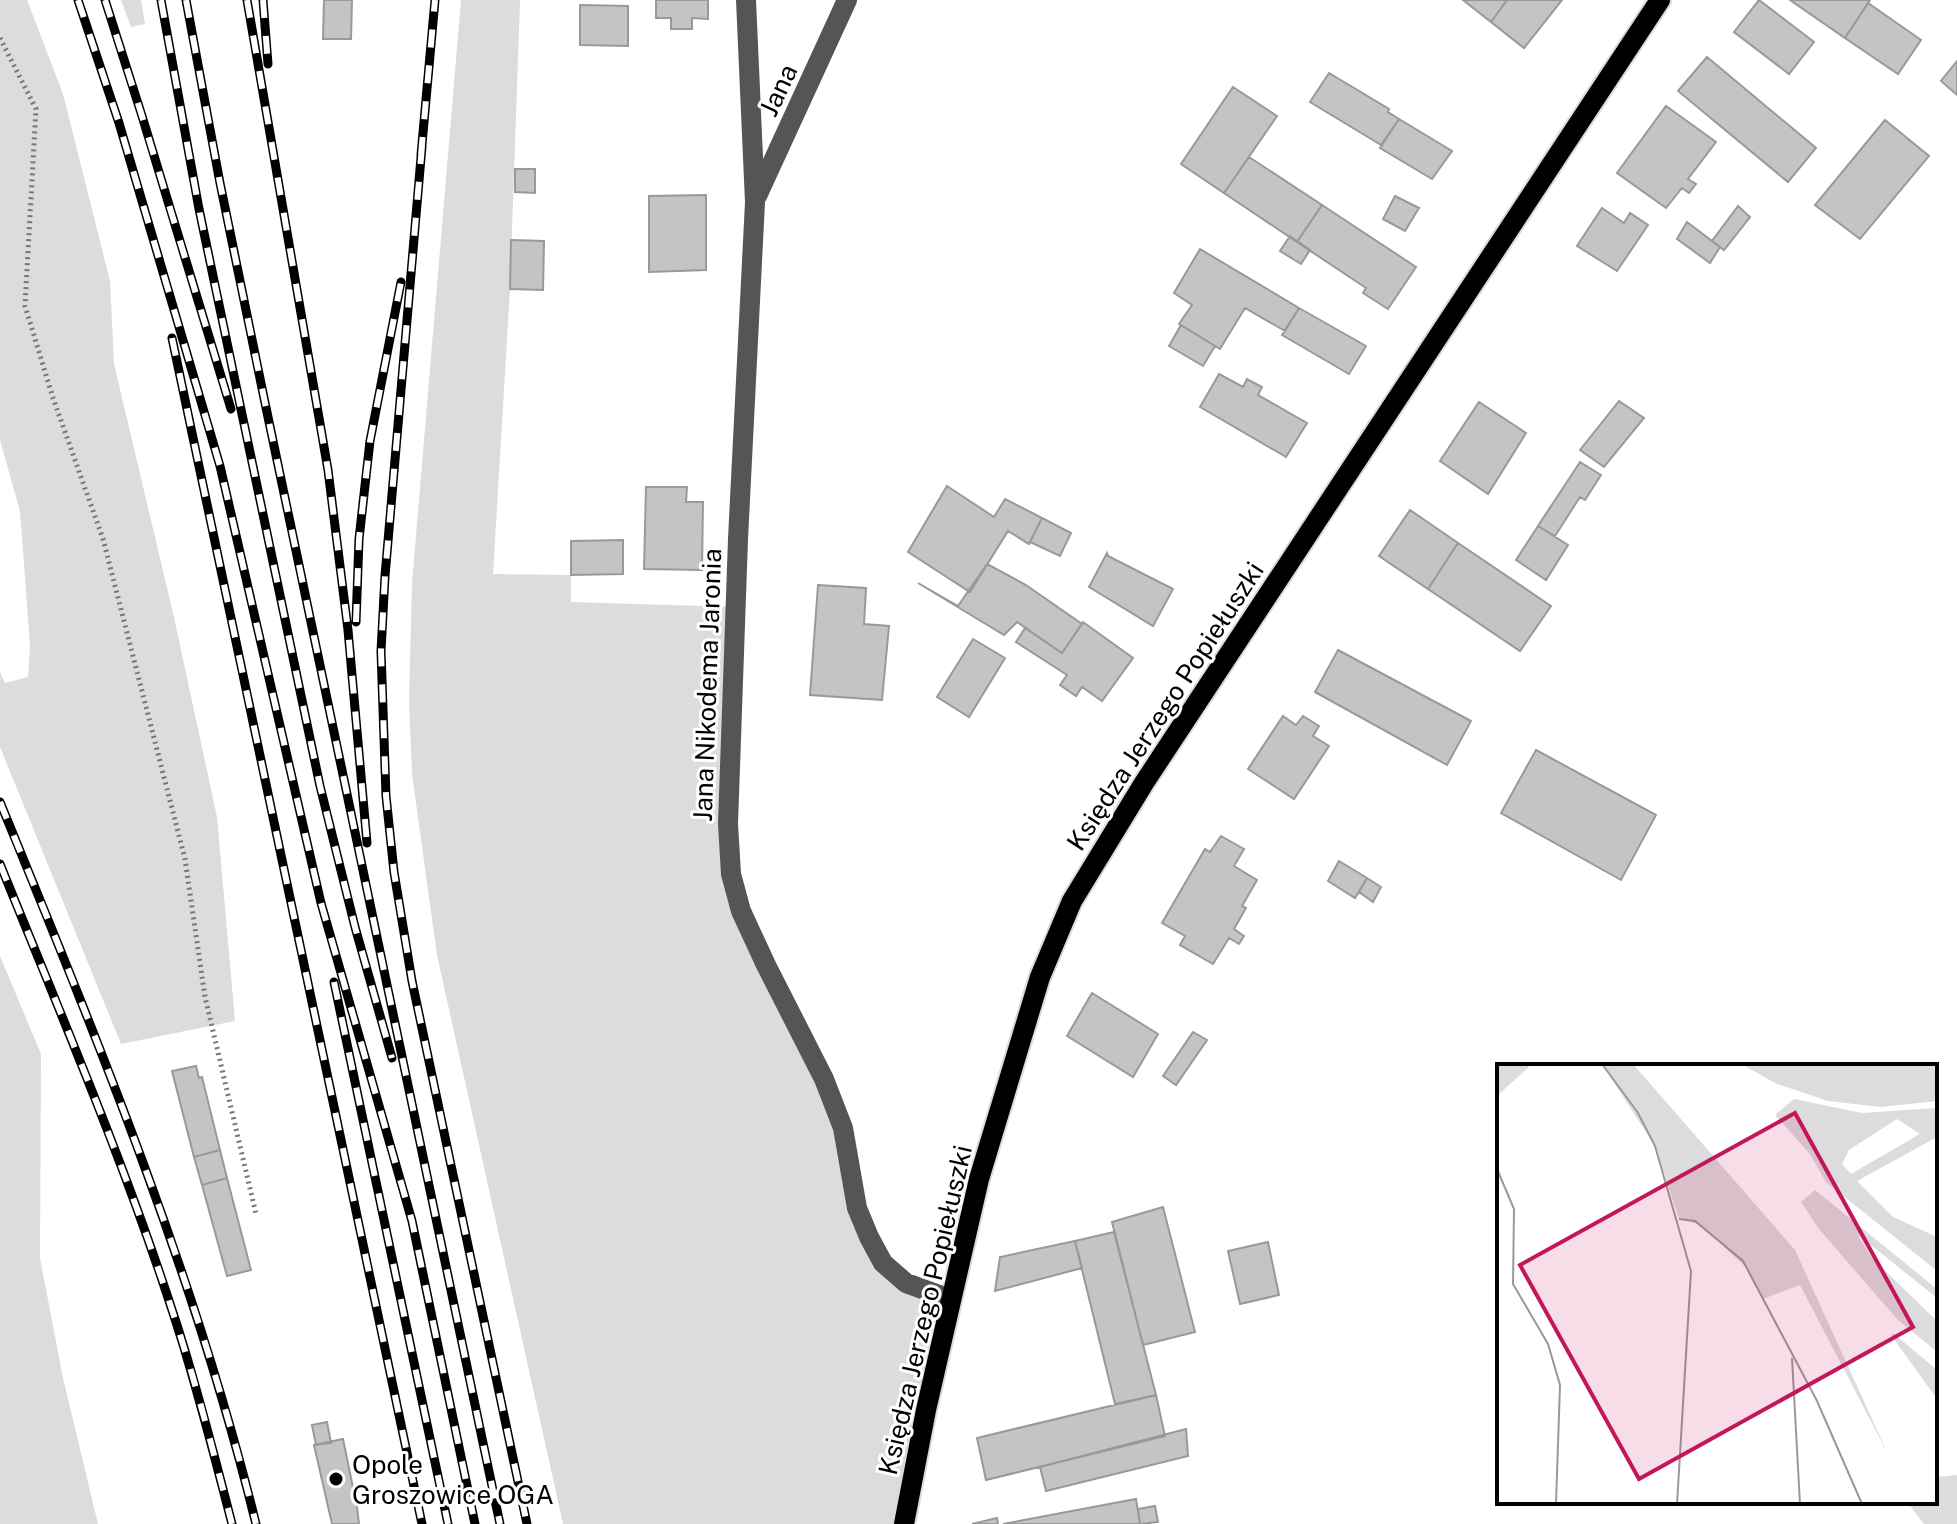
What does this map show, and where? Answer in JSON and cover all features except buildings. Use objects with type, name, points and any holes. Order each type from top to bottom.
[{"type":"main road","name":"Księdza Jerzego Popiełuszki","points":[[904,1524],[950,1299],[999,1107],[1040,977],[1072,901],[1144,783],[1660,0]]},
{"type":"street","name":"Jana Nikodema Jaronia","points":[[746,0],[755,202],[736,593],[728,824],[731,874],[741,911],[824,1079],[843,1128],[857,1208],[869,1237],[883,1263],[906,1283],[950,1299]]},
{"type":"street","name":"Jana","points":[[755,202],[847,0]]},
{"type":"path","points":[[0,38],[36,109],[25,306],[53,398],[103,539],[162,767],[185,859],[205,997],[256,1214]]},
{"type":"shaded area","points":[[0,0],[27,0],[63,94],[110,281],[114,364],[217,817],[235,1021],[121,1044],[0,747],[0,672],[5,683],[28,677],[30,645],[20,511],[0,440]]},
{"type":"shaded area","points":[[121,0],[141,0],[145,24],[131,27]]},
{"type":"shaded area","points":[[461,0],[520,0],[510,289],[493,574],[571,575],[571,602],[736,607],[731,874],[795,1020],[883,1263],[950,1299],[904,1524],[563,1524],[437,955],[412,774],[409,701],[412,583]]},
{"type":"shaded area","points":[[0,956],[41,1054],[40,1258],[63,1378],[98,1524],[0,1524]]},
{"type":"shaded area","points":[[1957,1475],[1957,1524],[1924,1524],[1909,1504],[1937,1504],[1937,1477]]},
{"type":"railway","points":[[78,0],[119,123],[220,466],[321,903],[412,1221],[475,1524]]},
{"type":"railway","points":[[105,0],[231,409]]},
{"type":"railway","points":[[161,0],[199,209],[320,786],[392,1058]]},
{"type":"railway","points":[[186,0],[264,398],[500,1524]]},
{"type":"railway","points":[[247,0],[328,470],[348,630],[367,843]]},
{"type":"railway","points":[[263,0],[268,64]]},
{"type":"railway","points":[[421,155],[435,0]]},
{"type":"railway","points":[[422,146],[385,576],[381,651],[386,796],[394,872],[412,981],[527,1524]]},
{"type":"railway","points":[[356,622],[359,539],[370,441],[401,282]]},
{"type":"railway","points":[[172,338],[422,1524]]},
{"type":"railway","points":[[0,802],[142,1158],[204,1339],[256,1524]]},
{"type":"railway","points":[[0,864],[92,1090],[156,1261],[191,1370],[232,1524]]},
{"type":"railway","points":[[334,982],[448,1524]]},
{"type":"place","name":"Opole Groszowice OGA","points":[[336,1479]]}]
